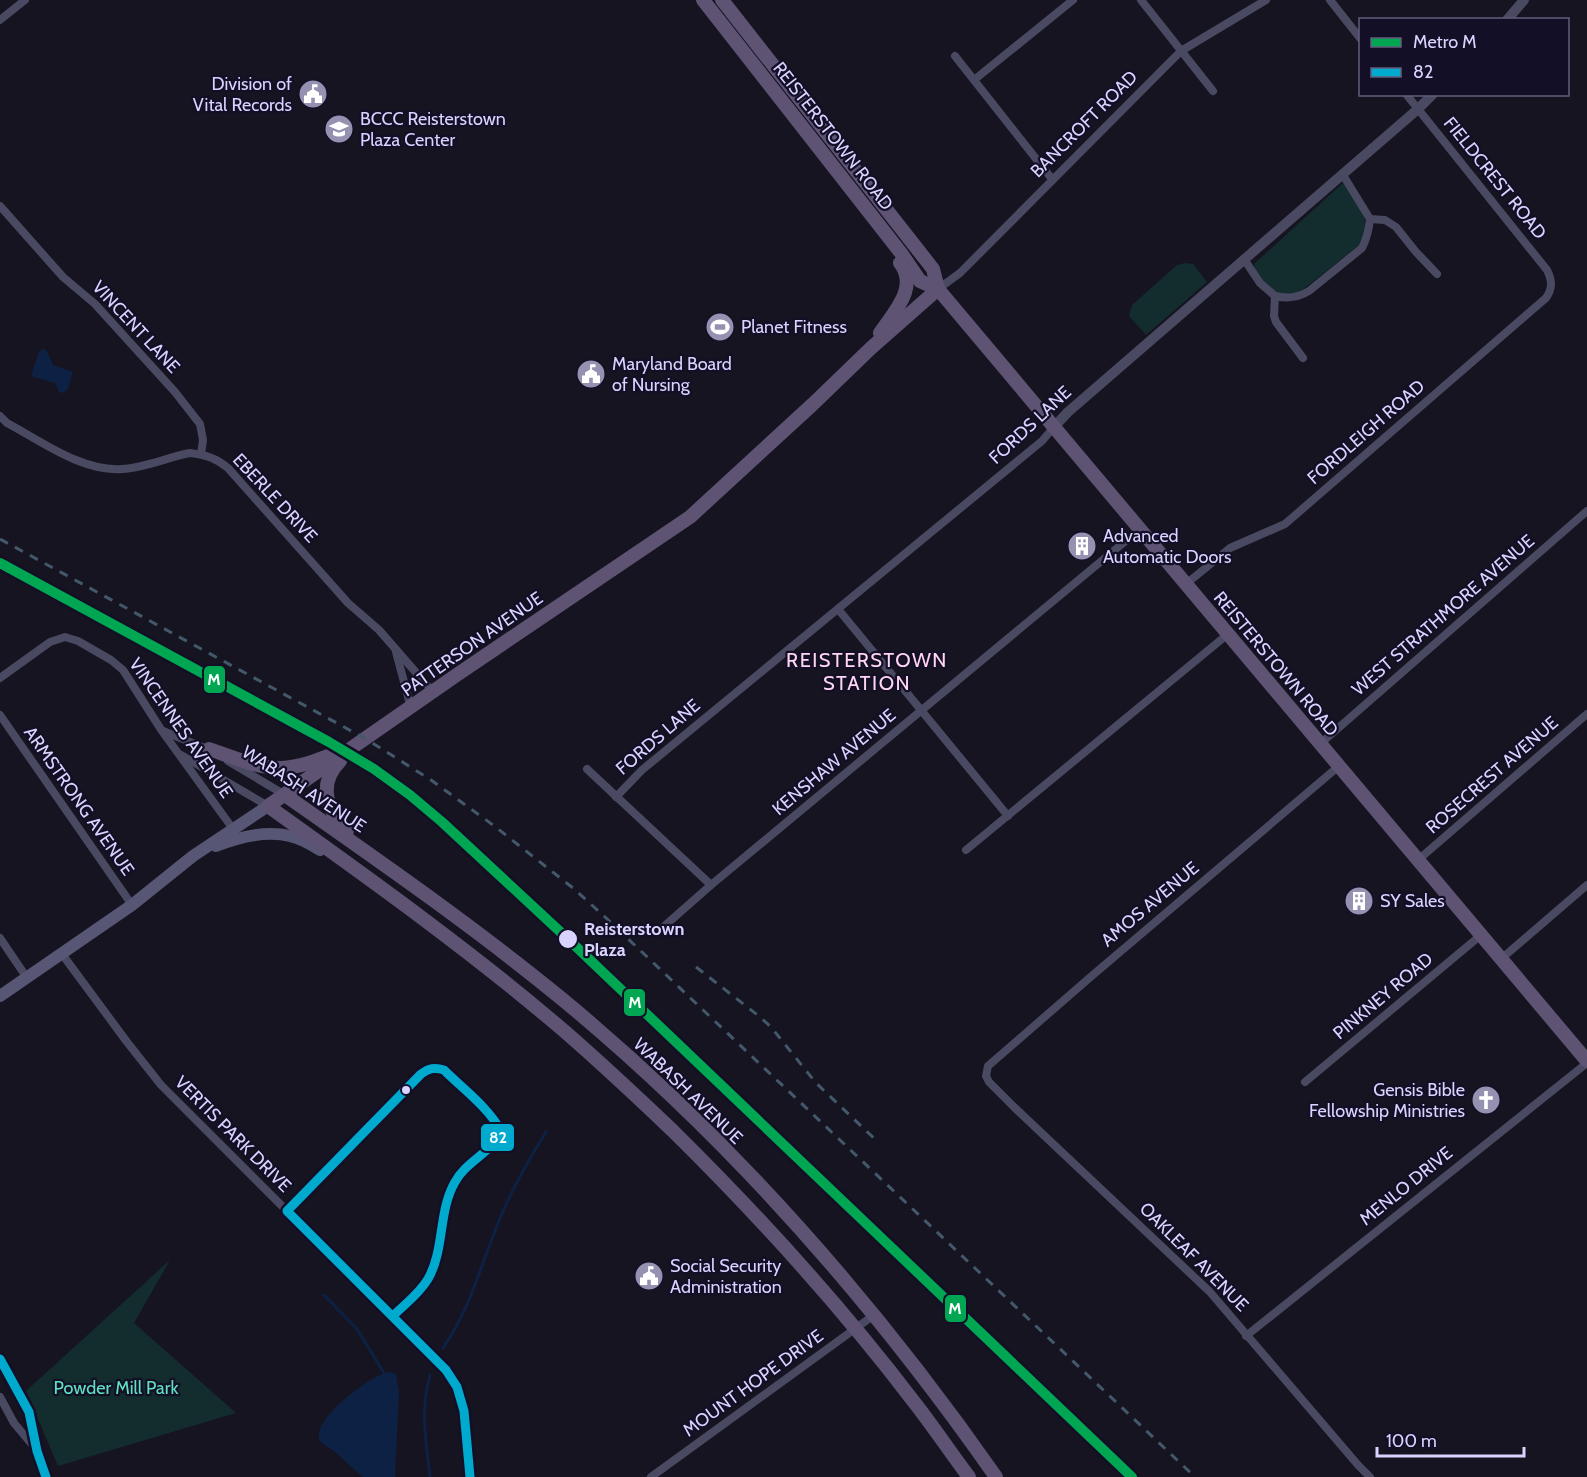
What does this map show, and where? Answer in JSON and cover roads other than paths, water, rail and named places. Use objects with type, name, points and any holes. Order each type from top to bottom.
[{"type":"main road","name":"REISTERSTOWN ROAD","points":[[702,0],[901,253],[920,281],[938,289],[1587,1062]]},
{"type":"main road","name":"REISTERSTOWN ROAD","points":[[722,0],[933,269],[938,289]]},
{"type":"main road","points":[[738,46],[756,57],[774,80],[784,80]]},
{"type":"main road","points":[[855,195],[877,232],[903,267],[908,284],[903,297],[871,348]]},
{"type":"main road","name":"PATTERSON AVENUE","points":[[0,996],[132,905],[193,856],[690,517],[871,348],[938,289]]},
{"type":"main road","points":[[209,750],[245,761],[281,768],[316,761],[357,745]]},
{"type":"main road","points":[[357,745],[336,765],[331,774],[327,799],[336,821],[374,858]]},
{"type":"main road","name":"WABASH AVENUE","points":[[285,795],[431,898],[562,999],[651,1078],[717,1141],[837,1270],[932,1388],[996,1477]]},
{"type":"main road","name":"WABASH AVENUE","points":[[268,806],[430,923],[541,1011],[639,1098],[755,1215],[817,1283],[914,1402],[969,1477]]},
{"type":"main road","points":[[193,856],[241,837],[267,834],[290,836],[308,843],[364,875]]},
{"type":"street","points":[[0,20],[25,0]]},
{"type":"street","points":[[974,80],[1073,0]]},
{"type":"street","points":[[1141,0],[1213,91]]},
{"type":"street","name":"BANCROFT ROAD","points":[[938,289],[960,273],[1181,51],[1266,0]]},
{"type":"street","points":[[1330,0],[1359,37]]},
{"type":"street","points":[[1508,18],[1524,0]]},
{"type":"street","points":[[955,56],[1052,179]]},
{"type":"street","name":"FIELDCREST ROAD","points":[[1408,96],[1547,270],[1552,285]]},
{"type":"street","name":"FORDS LANE","points":[[616,797],[642,770],[1042,441],[1068,412],[1343,175],[1431,96]]},
{"type":"street","points":[[1244,259],[1260,283],[1275,296],[1284,298],[1302,296],[1362,248],[1370,230],[1370,219],[1343,175]]},
{"type":"street","name":"VINCENT LANE","points":[[0,207],[63,277],[96,304],[182,400],[200,424],[203,440],[201,454]]},
{"type":"street","points":[[1370,219],[1385,220],[1396,226],[1437,274]]},
{"type":"street","name":"FORDLEIGH ROAD","points":[[1186,584],[1230,548],[1285,524],[1546,298],[1552,285]]},
{"type":"street","points":[[1275,296],[1276,322],[1303,358]]},
{"type":"street","points":[[0,416],[7,423],[78,462],[93,467],[123,469],[190,453],[201,454]]},
{"type":"street","name":"EBERLE DRIVE","points":[[201,454],[213,457],[228,468],[348,603],[379,630],[433,692]]},
{"type":"street","name":"WEST STRATHMORE AVENUE","points":[[1320,744],[1587,511]]},
{"type":"street","name":"KENSHAW AVENUE","points":[[661,929],[1140,529]]},
{"type":"street","points":[[838,609],[1008,816]]},
{"type":"street","points":[[966,850],[1228,634]]},
{"type":"street","name":"VINCENNES AVENUE","points":[[0,678],[50,642],[65,637],[78,640],[117,664],[233,829]]},
{"type":"street","name":"EBERLE DRIVE","points":[[395,649],[411,708]]},
{"type":"street","name":"ROSECREST AVENUE","points":[[1418,860],[1587,714]]},
{"type":"street","name":"ARMSTRONG AVENUE","points":[[0,715],[132,905]]},
{"type":"street","name":"WABASH AVENUE","points":[[162,731],[209,750],[285,795]]},
{"type":"street","name":"WABASH AVENUE","points":[[178,753],[268,806]]},
{"type":"street","name":"AMOS AVENUE","points":[[986,1071],[988,1066],[1085,981],[1339,766]]},
{"type":"street","points":[[587,769],[711,885]]},
{"type":"street","points":[[1501,959],[1587,885]]},
{"type":"street","name":"PINKNEY ROAD","points":[[1305,1082],[1481,935]]},
{"type":"street","points":[[0,938],[27,978]]},
{"type":"street","name":"VERTIS PARK DRIVE","points":[[62,954],[161,1085],[446,1370],[457,1387],[464,1411],[470,1477]]},
{"type":"street","name":"MENLO DRIVE","points":[[1246,1336],[1587,1062]]},
{"type":"street","name":"OAKLEAF AVENUE","points":[[986,1071],[989,1082],[1210,1292],[1370,1477]]},
{"type":"street","name":"MOUNT HOPE DRIVE","points":[[651,1477],[874,1315]]},
{"type":"street","points":[[0,1359],[29,1412],[37,1451],[46,1477]]},
{"type":"street","points":[[0,1397],[14,1423],[37,1451]]},
{"type":"water","points":[[42,349],[48,353],[53,365],[73,372],[68,389],[63,393],[59,392],[55,383],[31,376]]},
{"type":"water","points":[[389,1372],[396,1374],[399,1392],[395,1477],[363,1477],[320,1441],[319,1432],[324,1422],[344,1400],[357,1389]]},
{"type":"waterway","points":[[443,1348],[470,1298],[509,1199],[546,1132]]},
{"type":"waterway","points":[[324,1295],[357,1329],[384,1373]]},
{"type":"waterway","points":[[430,1375],[425,1401],[430,1477]]},
{"type":"railway","points":[[0,539],[366,739],[431,780],[493,825],[573,888],[604,916],[1195,1477]]},
{"type":"railway","points":[[696,967],[771,1027],[816,1083],[879,1143]]},
{"type":"metro line","name":"M","points":[[0,563],[329,742],[374,769],[410,795],[568,939],[1132,1477]]},
{"type":"place","name":"Division of Vital Records","points":[[313,94]]},
{"type":"place","name":"BCCC Reisterstown Plaza Center","points":[[339,129]]},
{"type":"place","name":"Planet Fitness","points":[[720,327]]},
{"type":"place","name":"Maryland Board of Nursing","points":[[591,374]]},
{"type":"place","name":"Advanced Automatic Doors","points":[[1082,546]]},
{"type":"place","name":"SY Sales","points":[[1359,901]]},
{"type":"place","name":"Reisterstown Plaza","points":[[568,939]]},
{"type":"place","name":"Gensis Bible Fellowship Ministries","points":[[1486,1100]]},
{"type":"place","name":"Social Security Administration","points":[[649,1276]]},
{"type":"district","name":"REISTERSTOWN STATION","points":[[867,672]]},
{"type":"park label","name":"Powder Mill Park","points":[[116,1388]]}]
